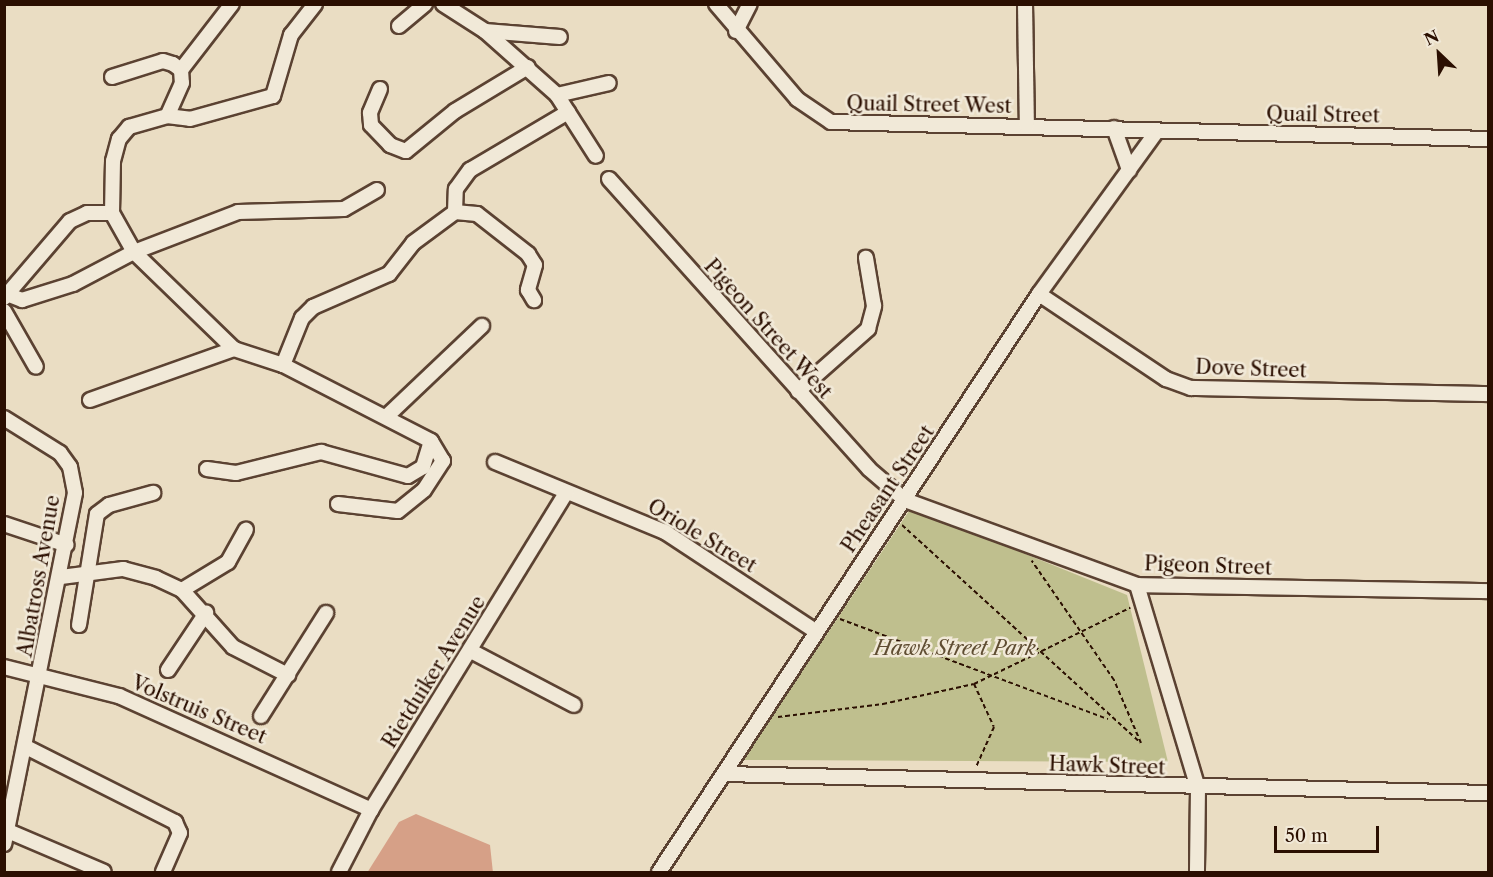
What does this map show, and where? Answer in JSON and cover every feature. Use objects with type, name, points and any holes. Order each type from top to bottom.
[{"type":"street","points":[[167,116],[180,92],[181,70],[232,4]]},
{"type":"street","points":[[315,4],[291,35],[273,96],[190,119],[167,116],[129,127],[119,140],[112,213],[134,252],[234,349],[283,365],[387,416],[432,441],[443,465],[405,508],[383,512],[338,504]]},
{"type":"street","points":[[399,26],[425,4]]},
{"type":"street","points":[[443,4],[485,31],[557,95],[596,156]]},
{"type":"street","name":"Quail Street West","points":[[716,4],[736,31],[796,99],[831,122],[1114,128],[1156,131]]},
{"type":"street","points":[[736,31],[750,4]]},
{"type":"street","points":[[1025,4],[1027,126]]},
{"type":"street","points":[[485,31],[560,37]]},
{"type":"street","points":[[112,77],[163,61],[181,70]]},
{"type":"street","points":[[380,89],[370,113],[371,125],[390,145],[406,151],[455,111],[528,67]]},
{"type":"street","points":[[557,95],[609,83]]},
{"type":"street","points":[[455,212],[456,189],[470,170],[568,112]]},
{"type":"street","points":[[1114,128],[1129,170]]},
{"type":"street","name":"Quail Street","points":[[1156,131],[1488,139]]},
{"type":"street","name":"Pheasant Street","points":[[658,873],[725,774],[815,631],[905,500],[1040,294],[1156,131]]},
{"type":"street","name":"Pigeon Street West","points":[[609,179],[798,391],[905,500]]},
{"type":"street","points":[[112,213],[87,213],[64,226],[8,297],[22,300],[54,291],[134,252],[238,212],[344,209],[377,190]]},
{"type":"street","points":[[283,365],[310,309],[382,279],[421,237],[455,212],[477,214],[528,254],[535,265],[528,290],[534,300]]},
{"type":"street","points":[[798,391],[868,329],[874,306],[866,258]]},
{"type":"street","name":"Dove Street","points":[[1040,294],[1166,379],[1191,388],[1488,394]]},
{"type":"street","points":[[4,311],[36,367]]},
{"type":"street","points":[[387,416],[482,326]]},
{"type":"street","points":[[90,400],[234,349]]},
{"type":"street","name":"Albatross Avenue","points":[[4,418],[46,442],[70,467],[75,493],[28,748],[6,838]]},
{"type":"street","points":[[207,469],[236,473],[321,452],[408,477],[423,467],[432,441]]},
{"type":"street","name":"Oriole Street","points":[[495,462],[566,494],[665,532],[815,631]]},
{"type":"street","points":[[80,625],[91,574],[97,514],[109,505],[153,493]]},
{"type":"street","name":"Rietduiker Avenue","points":[[339,873],[371,810],[566,494]]},
{"type":"street","name":"Pigeon Street","points":[[905,500],[1137,585],[1488,591]]},
{"type":"street","points":[[4,524],[67,544]]},
{"type":"street","points":[[182,590],[228,562],[246,530]]},
{"type":"street","points":[[61,576],[133,570],[182,590],[206,613],[233,647],[288,675]]},
{"type":"street","points":[[1137,585],[1198,788],[1197,873]]},
{"type":"street","points":[[168,670],[206,613]]},
{"type":"street","points":[[261,716],[326,613]]},
{"type":"street","points":[[471,651],[574,705]]},
{"type":"street","name":"Volstruis Street","points":[[4,667],[40,678],[119,696],[371,810]]},
{"type":"street","points":[[28,748],[175,822],[180,833],[163,873]]},
{"type":"street","name":"Hawk Street","points":[[725,774],[1198,788],[1488,793]]},
{"type":"street","points":[[6,838],[81,868],[104,873]]},
{"type":"path","points":[[893,517],[1044,653],[1110,720],[1141,743],[1114,680],[1079,635],[1020,542]]},
{"type":"path","points":[[760,719],[883,704],[974,684],[1044,653],[1143,601]]},
{"type":"path","points":[[827,614],[996,674],[1110,720]]},
{"type":"path","points":[[970,781],[994,727],[974,684]]},
{"type":"green space","name":"Hawk Street Park","points":[[911,508],[1127,595],[1168,762],[743,760]]},
{"type":"building","points":[[416,814],[490,845],[493,873],[367,873],[399,822]]}]
